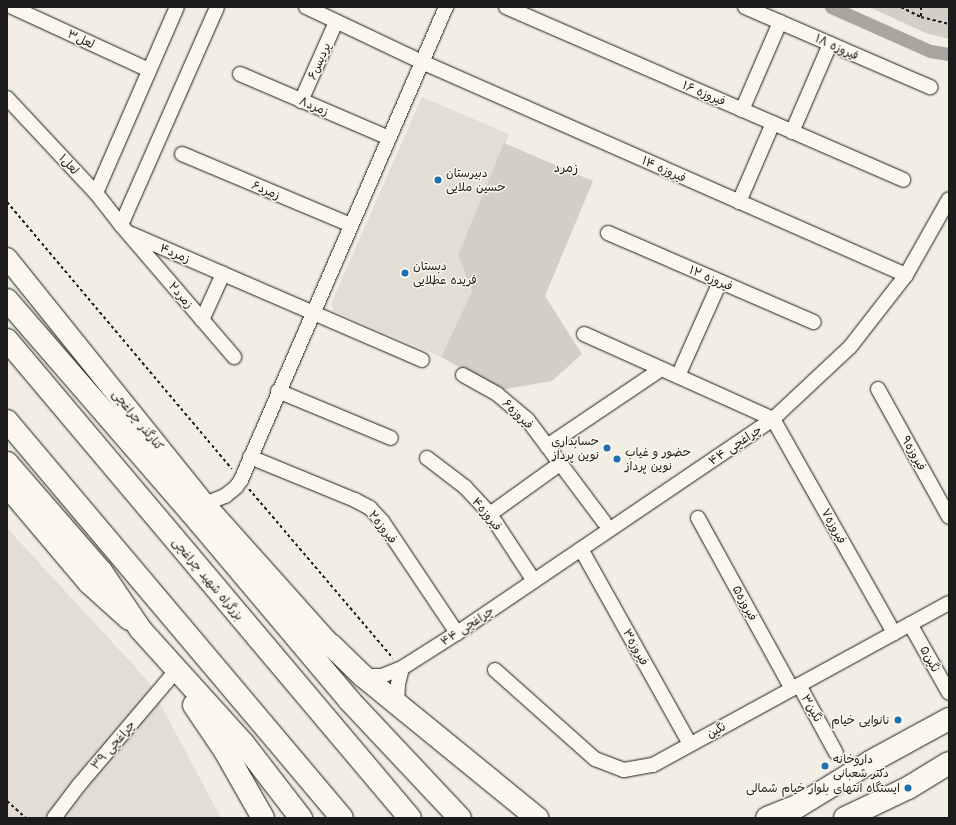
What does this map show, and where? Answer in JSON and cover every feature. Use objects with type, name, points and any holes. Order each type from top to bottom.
[{"type":"main road","name":"کنارگذر چراغچی","points":[[7,258],[205,504],[240,543],[256,588]]},
{"type":"main road","points":[[7,300],[256,588],[349,700],[460,818]]},
{"type":"main road","name":"بزرگراه شهید چراغچی","points":[[7,340],[410,818]]},
{"type":"main road","points":[[7,421],[342,818]]},
{"type":"main road","points":[[7,463],[100,571],[141,630]]},
{"type":"main road","points":[[7,487],[88,584],[141,630],[243,743],[301,818]]},
{"type":"main road","points":[[240,543],[331,645],[363,676],[537,818]]},
{"type":"main road","points":[[288,627],[331,645]]},
{"type":"main road","points":[[158,648],[173,674],[225,751],[263,818]]},
{"type":"main road","points":[[780,818],[870,762],[949,719]]},
{"type":"main road","points":[[845,818],[908,788],[949,763]]},
{"type":"main road","points":[[767,818],[800,805]]},
{"type":"street","name":"لعل۳","points":[[12,7],[149,70]]},
{"type":"street","points":[[96,193],[177,7]]},
{"type":"street","points":[[124,229],[217,7]]},
{"type":"street","name":"فیروزه ۱۴","points":[[306,7],[422,62],[906,275]]},
{"type":"street","points":[[205,504],[225,496],[236,487],[241,480],[278,391],[446,7]]},
{"type":"street","name":"فیروزه ۱۶","points":[[506,7],[902,180]]},
{"type":"street","name":"فیروزه ۱۸","points":[[745,7],[930,87]]},
{"type":"street","name":"پردیس۶","points":[[301,101],[336,22]]},
{"type":"street","points":[[742,110],[780,22]]},
{"type":"street","points":[[792,132],[830,44]]},
{"type":"street","name":"زمرد۸","points":[[240,74],[389,138]]},
{"type":"street","name":"لعل۱","points":[[7,98],[96,193],[124,229]]},
{"type":"street","points":[[739,202],[773,123]]},
{"type":"street","name":"زمرد۶","points":[[182,154],[351,225]]},
{"type":"street","name":"چراغچی ۴۴","points":[[363,676],[382,676],[402,668],[457,633],[774,419],[850,347],[906,275],[949,199]]},
{"type":"street","name":"زمرد۴","points":[[124,229],[223,274],[422,360]]},
{"type":"street","name":"زمرد۲","points":[[124,229],[234,357]]},
{"type":"street","name":"فیروزه ۱۲","points":[[608,233],[814,322]]},
{"type":"street","points":[[202,320],[223,274]]},
{"type":"street","points":[[678,376],[720,282]]},
{"type":"street","points":[[584,334],[774,419]]},
{"type":"street","points":[[547,446],[661,369]]},
{"type":"street","name":"فیروزه۶","points":[[463,375],[503,399],[527,419],[604,522]]},
{"type":"street","name":"فیروزه۹","points":[[878,389],[949,517]]},
{"type":"street","points":[[278,391],[391,438]]},
{"type":"street","name":"فیروزه۷","points":[[774,419],[894,633]]},
{"type":"street","name":"فیروزه۲","points":[[250,457],[355,500],[370,508],[382,521],[457,633]]},
{"type":"street","name":"فیروزه۴","points":[[427,458],[465,488],[490,514],[534,581]]},
{"type":"street","points":[[490,514],[561,463]]},
{"type":"street","name":"فیروزه۵","points":[[698,518],[796,687]]},
{"type":"street","name":"فیروزه۳","points":[[581,549],[690,744]]},
{"type":"street","name":"نگین","points":[[495,670],[595,759],[624,770],[653,765],[949,603]]},
{"type":"street","name":"نگین۵","points":[[910,624],[949,693]]},
{"type":"street","points":[[397,704],[398,684],[402,668]]},
{"type":"street","name":"چراغچی ۳۹","points":[[54,818],[78,785],[173,674]]},
{"type":"street","name":"نگین۳","points":[[796,687],[836,753]]},
{"type":"path","points":[[900,7],[921,18],[949,24]]},
{"type":"path","points":[[921,7],[921,18]]},
{"type":"path","points":[[7,202],[241,480],[402,668]]},
{"type":"path","points":[[7,801],[26,818]]},
{"type":"shaded area","points":[[869,7],[949,7],[949,39],[926,33]]},
{"type":"shaded area","points":[[422,97],[509,134],[458,255],[472,291],[441,357],[334,311],[331,304]]},
{"type":"shaded area","points":[[504,143],[593,181],[545,296],[582,354],[552,381],[501,390],[441,357],[472,291],[458,255]]},
{"type":"shaded area","points":[[7,528],[148,681],[221,818],[7,818]]},
{"type":"waterway","points":[[831,7],[930,51],[949,54]]},
{"type":"place","name":"دبیرستان حسین ملایی","points":[[438,180]]},
{"type":"place","name":"دبستان فریده عطلایی","points":[[405,273]]},
{"type":"place","name":"حسابداری نوین پرداز","points":[[607,448]]},
{"type":"place","name":"حضور و غیاب نوین پرداز","points":[[617,459]]},
{"type":"place","name":"نانوایی خیام","points":[[898,720]]},
{"type":"place","name":"داروخانه دکتر شعبانی","points":[[825,766]]},
{"type":"place","name":"ایستگاه انتهای بلوار خیام شمالی","points":[[908,788]]},
{"type":"district","name":"زمرد","points":[[566,167]]}]
